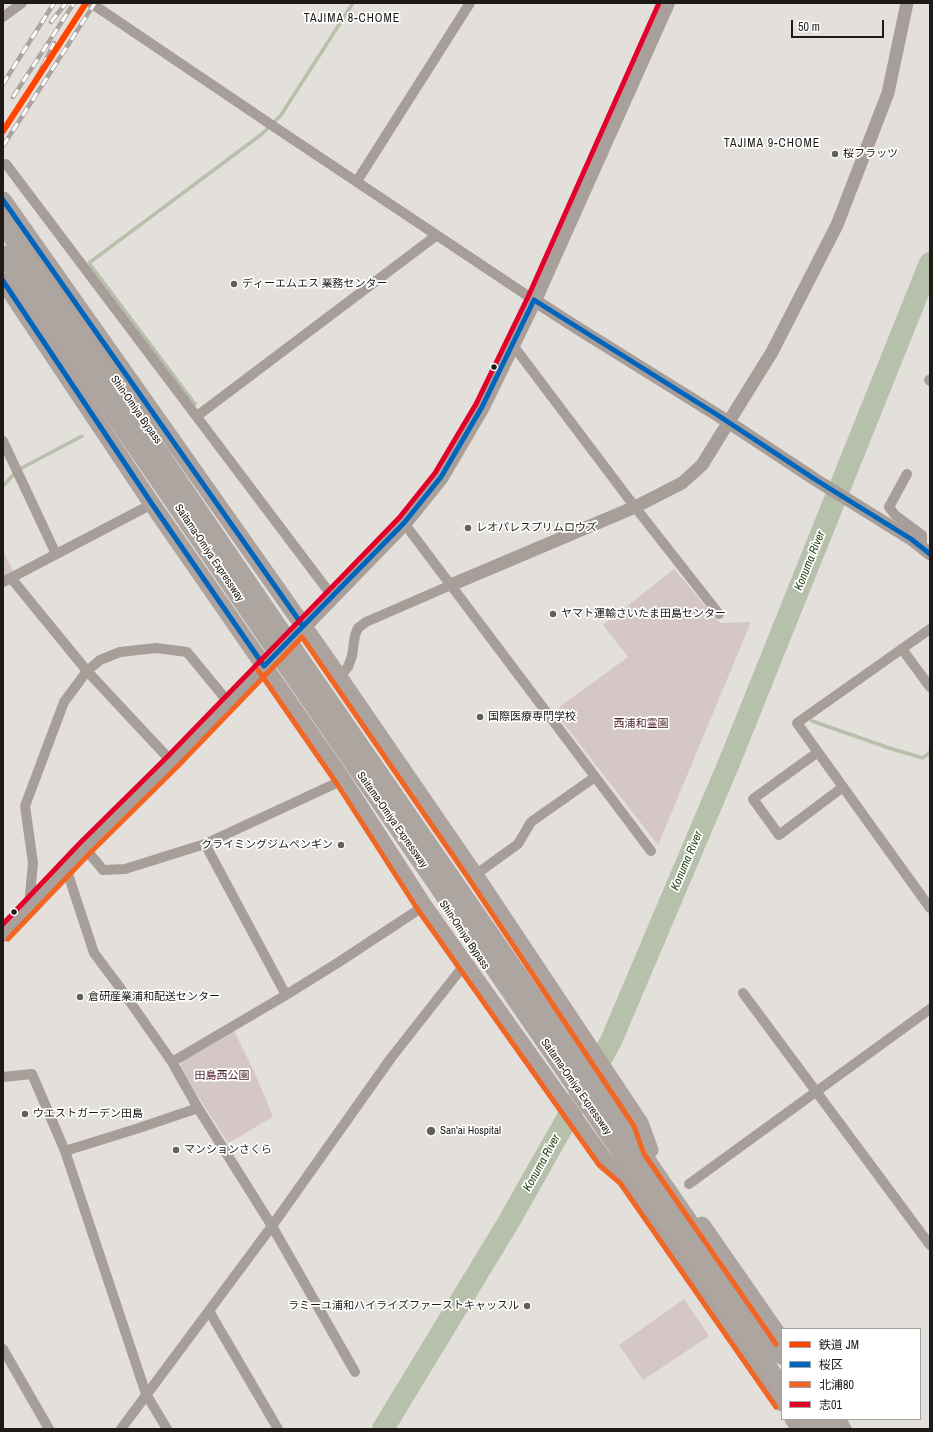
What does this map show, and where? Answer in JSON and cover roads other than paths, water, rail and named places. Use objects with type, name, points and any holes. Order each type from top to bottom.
[{"type":"highway","points":[[3,200],[303,626],[475,875],[584,1050]]},
{"type":"highway","name":"Shin-Omiya Bypass","points":[[3,216],[270,604]]},
{"type":"highway","name":"Saitama-Omiya Expressway","points":[[3,224],[295,651],[781,1355]]},
{"type":"highway","name":"Saitama-Omiya Expressway","points":[[3,254],[781,1386]]},
{"type":"highway","points":[[3,264],[249,622]]},
{"type":"highway","name":"Shin-Omiya Bypass","points":[[3,281],[152,504],[342,780],[424,906],[464,964],[561,1089]]},
{"type":"highway","points":[[320,677],[612,1091],[640,1123],[650,1150],[781,1339]]},
{"type":"highway","name":"Shin-Omiya Bypass","points":[[300,694],[590,1131],[605,1161],[625,1178],[781,1402]]},
{"type":"highway","points":[[794,1420],[800,1429]]},
{"type":"highway","points":[[805,1420],[811,1429]]},
{"type":"highway","points":[[827,1420],[832,1429]]},
{"type":"highway","points":[[837,1420],[843,1429]]},
{"type":"main road","points":[[3,934],[85,848],[172,762],[404,523],[441,477],[482,407],[534,300],[666,3]]},
{"type":"street","points":[[3,17],[22,3]]},
{"type":"street","points":[[91,3],[266,122],[357,181],[579,330],[728,422],[911,539],[926,551]]},
{"type":"street","points":[[357,181],[470,3]]},
{"type":"street","points":[[338,678],[348,667],[352,656],[355,634],[358,628],[366,622],[635,508],[682,483],[702,465],[772,352],[837,225],[888,93],[907,3]]},
{"type":"street","points":[[6,164],[332,596]]},
{"type":"street","points":[[197,416],[437,235]]},
{"type":"street","points":[[512,344],[635,508],[719,614]]},
{"type":"street","points":[[3,441],[56,554]]},
{"type":"street","points":[[907,474],[889,507],[895,515],[922,535],[926,551]]},
{"type":"street","points":[[152,504],[7,580],[87,671],[172,762]]},
{"type":"street","points":[[404,523],[651,851]]},
{"type":"street","points":[[930,629],[798,723],[930,908]]},
{"type":"street","points":[[29,908],[33,863],[25,806],[64,702],[87,671],[100,660],[120,652],[156,648],[187,652],[229,703]]},
{"type":"street","points":[[902,649],[930,687]]},
{"type":"street","points":[[818,752],[753,799],[779,835],[843,787]]},
{"type":"street","points":[[475,875],[518,844],[531,822],[595,777]]},
{"type":"street","points":[[85,848],[103,870],[125,869],[205,844],[342,780]]},
{"type":"street","points":[[205,844],[286,995]]},
{"type":"street","points":[[66,868],[94,953],[172,1062],[198,1108],[272,1226],[355,1372]]},
{"type":"street","points":[[172,1062],[286,995],[424,906]]},
{"type":"street","points":[[120,1429],[272,1226],[391,1058],[464,964]]},
{"type":"street","points":[[743,993],[930,1245]]},
{"type":"street","points":[[689,1184],[930,1009]]},
{"type":"street","points":[[3,1077],[32,1074],[65,1151],[146,1394],[167,1429]]},
{"type":"street","points":[[65,1151],[198,1108]]},
{"type":"street","points":[[209,1312],[278,1429]]},
{"type":"street","points":[[3,1349],[49,1429]]},
{"type":"waterway","points":[[195,404],[89,263],[262,134],[281,115],[353,3]]},
{"type":"waterway","name":"Konuma River","points":[[383,1429],[508,1223],[611,1041],[729,763],[930,263]]},
{"type":"waterway","points":[[3,486],[18,470],[82,436]]},
{"type":"waterway","points":[[757,694],[764,698]]},
{"type":"waterway","points":[[812,721],[889,748],[923,758],[930,752]]},
{"type":"railway","points":[[3,84],[54,3]]},
{"type":"railway","points":[[51,22],[66,3]]},
{"type":"railway","points":[[13,97],[74,3]]},
{"type":"railway","points":[[3,146],[95,3]]},
{"type":"railway","points":[[35,82],[54,43]]},
{"type":"rail line","name":"JM","points":[[3,131],[86,3]]},
{"type":"place","name":"桜フラッツ","points":[[835,154]]},
{"type":"place","name":"ディーエムエス 業務センター","points":[[234,284]]},
{"type":"place","name":"レオパレスプリムロウズ","points":[[468,528]]},
{"type":"place","name":"ヤマト運輸さいたま田島センター","points":[[553,614]]},
{"type":"place","name":"国際医療専門学校","points":[[480,717]]},
{"type":"place","name":"クライミングジムペンギン","points":[[341,845]]},
{"type":"place","name":"倉研産業浦和配送センター","points":[[80,997]]},
{"type":"place","name":"ウエストガーデン田島","points":[[25,1114]]},
{"type":"place","name":"San'ai Hospital","points":[[431,1131]]},
{"type":"place","name":"マンションさくら","points":[[176,1150]]},
{"type":"place","name":"ラミーユ浦和ハイライズファーストキャッスル","points":[[527,1306]]},
{"type":"district","name":"TAJIMA 8-CHOME","points":[[352,19]]},
{"type":"district","name":"TAJIMA 9-CHOME","points":[[772,144]]},
{"type":"park label","name":"西浦和霊園","points":[[641,724]]},
{"type":"park label","name":"田島西公園","points":[[222,1076]]}]
